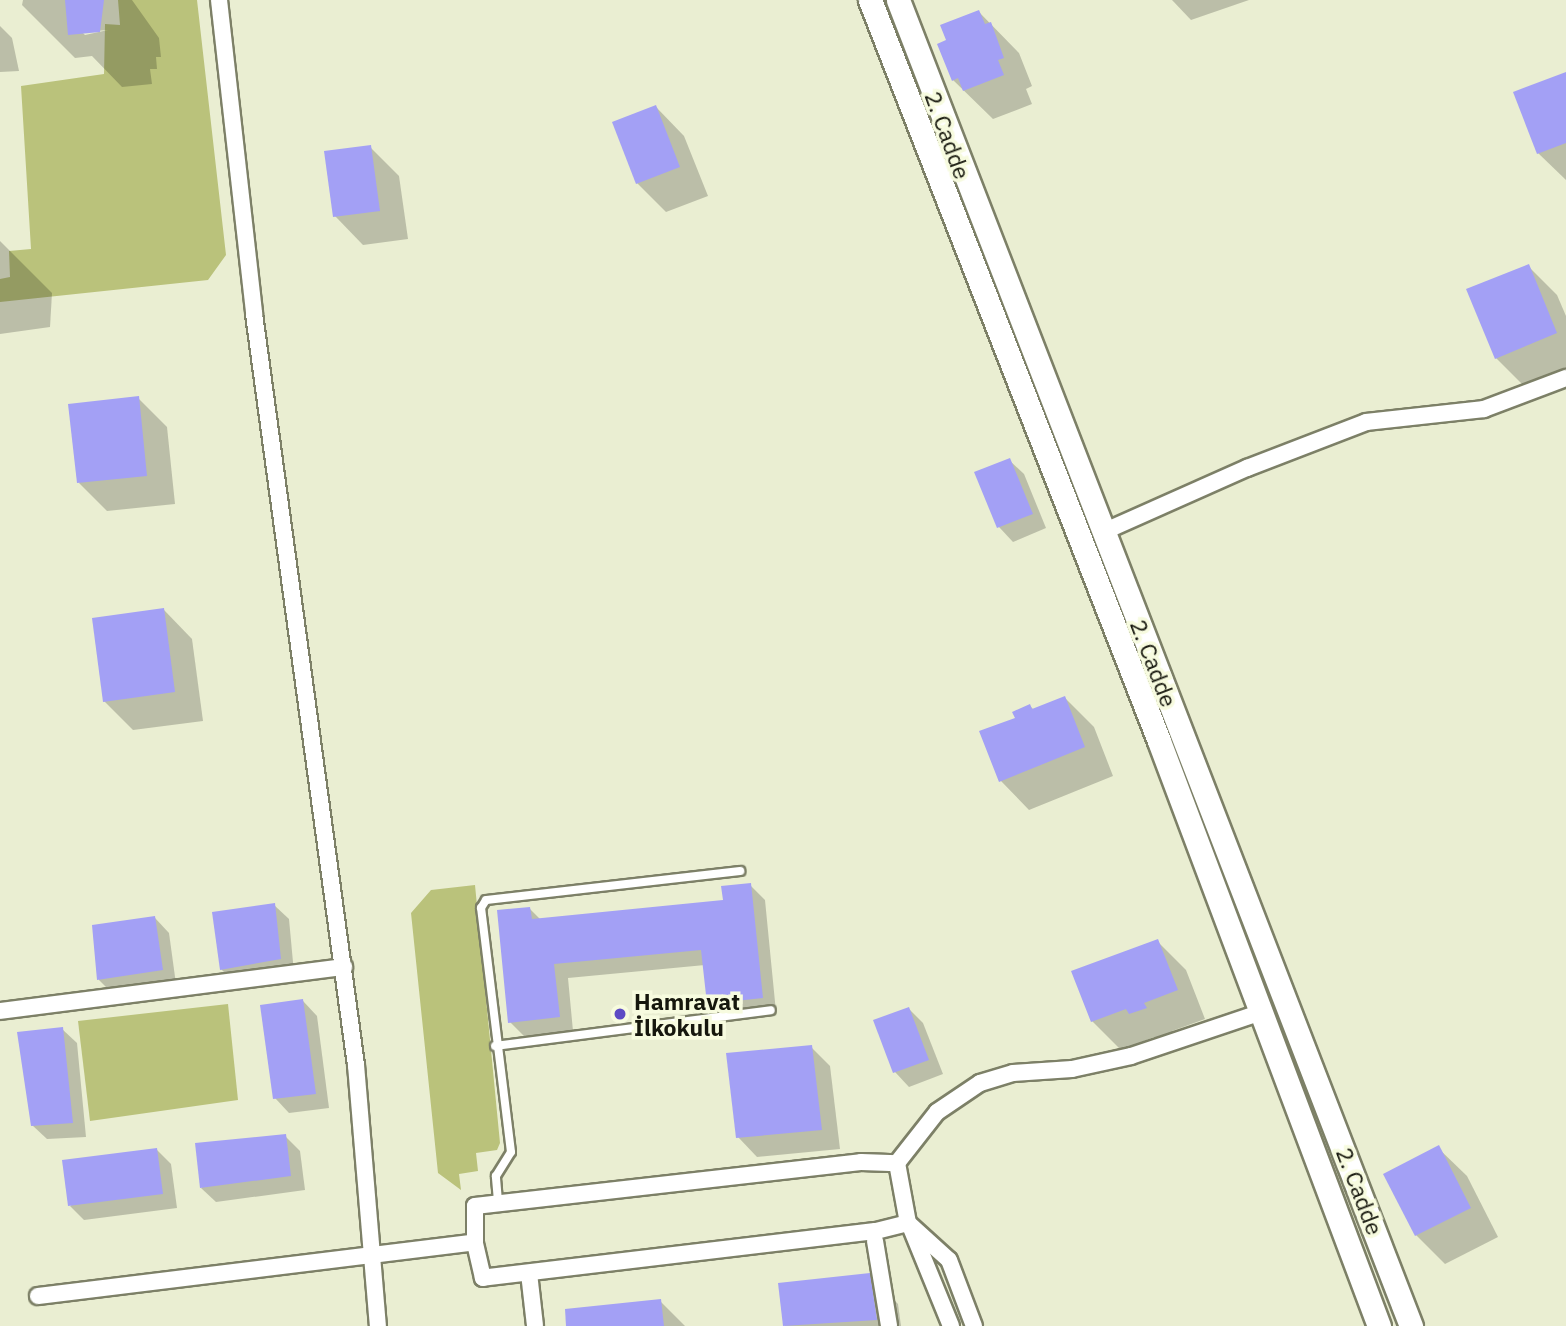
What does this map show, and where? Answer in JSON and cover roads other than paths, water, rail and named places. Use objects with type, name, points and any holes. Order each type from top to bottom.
[{"type":"main road","name":"2. Cadde","points":[[870,0],[1262,1012],[1379,1326]]},
{"type":"main road","name":"2. Cadde","points":[[898,0],[1411,1326]]},
{"type":"street","points":[[219,0],[254,314],[344,967],[378,1326]]},
{"type":"street","points":[[1103,533],[1247,468],[1366,422],[1484,409],[1566,378]]},
{"type":"street","points":[[0,1012],[344,967]]},
{"type":"street","points":[[951,1326],[908,1223],[897,1163],[937,1112],[980,1083],[1013,1073],[1072,1069],[1131,1056],[1262,1012]]},
{"type":"street","points":[[897,1163],[795,1167],[498,1201],[475,1206],[475,1242],[482,1279],[908,1223],[950,1260],[974,1326]]},
{"type":"street","points":[[875,1241],[889,1326]]},
{"type":"street","points":[[38,1296],[475,1242]]},
{"type":"street","points":[[529,1273],[535,1326]]},
{"type":"lane","points":[[498,1201],[496,1176],[511,1152],[495,1046],[481,908],[486,900],[740,871]]},
{"type":"lane","points":[[495,1046],[771,1010]]},
{"type":"place","name":"Hamravat İlkokulu","points":[[620,1014]]}]
